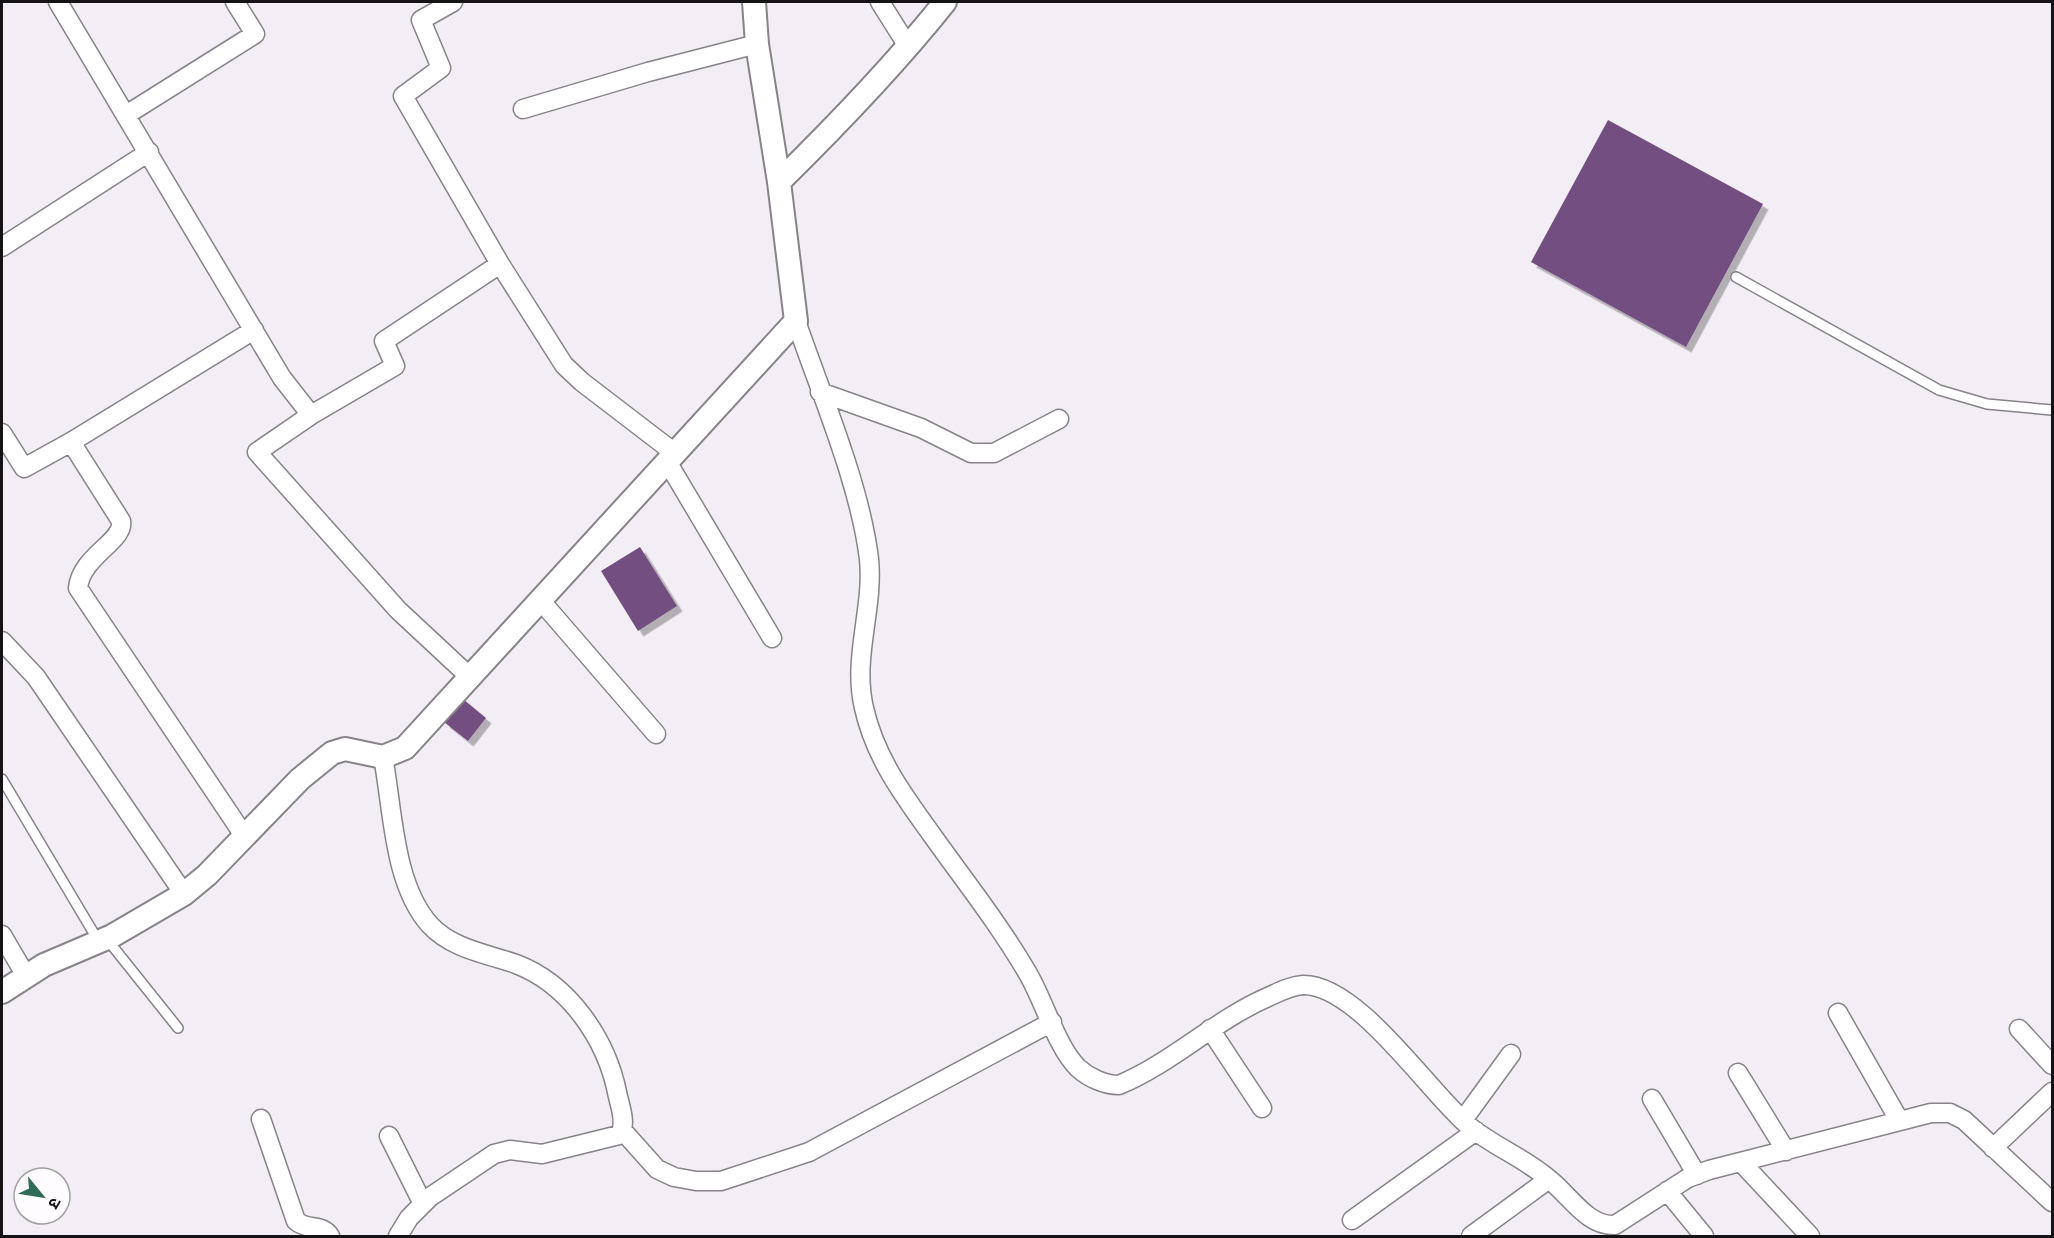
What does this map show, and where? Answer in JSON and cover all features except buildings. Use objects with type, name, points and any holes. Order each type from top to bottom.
[{"type":"street","points":[[58,2],[282,378],[311,415]]},
{"type":"street","points":[[126,115],[255,34],[235,2]]},
{"type":"street","points":[[453,2],[421,20],[441,69],[404,96],[500,264],[564,365],[672,459],[772,638]]},
{"type":"street","points":[[754,2],[757,44],[779,182],[796,321],[852,486],[869,561],[869,581],[861,639],[861,688],[874,745],[898,787],[1015,952],[1077,1067],[1089,1076],[1110,1085],[1130,1080],[1233,1014],[1290,987],[1314,987],[1333,995],[1382,1032],[1469,1126],[1549,1179],[1594,1221],[1614,1231],[1667,1191],[1697,1175],[1931,1113],[1950,1113],[1964,1120],[2052,1202]]},
{"type":"street","points":[[880,2],[909,48]]},
{"type":"street","points":[[779,182],[844,118],[909,48],[945,2]]},
{"type":"street","points":[[523,109],[648,72],[757,44]]},
{"type":"street","points":[[2,247],[149,152]]},
{"type":"street","points":[[471,678],[398,610],[257,452],[311,415],[395,366],[384,341],[500,264]]},
{"type":"street","points":[[2,992],[44,964],[103,940],[184,894],[207,876],[300,779],[332,753],[345,749],[382,757],[405,748],[796,321]]},
{"type":"street","points":[[2,433],[24,468],[71,442],[254,330]]},
{"type":"street","points":[[820,392],[910,424],[970,453],[994,453],[1059,419]]},
{"type":"street","points":[[71,442],[121,521],[122,527],[120,534],[96,554],[82,571],[78,588],[244,837]]},
{"type":"street","points":[[542,601],[656,734]]},
{"type":"street","points":[[2,641],[36,677],[184,894]]},
{"type":"street","points":[[382,757],[406,885],[416,905],[439,933],[467,948],[533,972],[560,991],[578,1010],[600,1046],[613,1074],[623,1131],[657,1169],[674,1177],[696,1181],[721,1181],[808,1152],[1052,1022]]},
{"type":"street","points":[[2,935],[26,976]]},
{"type":"street","points":[[1838,1013],[1899,1120]]},
{"type":"street","points":[[1210,1029],[1262,1108]]},
{"type":"street","points":[[2019,1029],[2052,1065]]},
{"type":"street","points":[[1352,1220],[1469,1126],[1511,1054]]},
{"type":"street","points":[[1738,1073],[1786,1151]]},
{"type":"street","points":[[1993,1148],[2052,1092]]},
{"type":"street","points":[[1652,1099],[1697,1175]]},
{"type":"street","points":[[261,1119],[296,1221],[301,1226],[320,1227],[330,1236]]},
{"type":"street","points":[[398,1236],[409,1218],[423,1204],[446,1185],[494,1154],[510,1150],[543,1154],[619,1135],[623,1131]]},
{"type":"street","points":[[389,1136],[423,1204]]},
{"type":"street","points":[[1741,1162],[1810,1236]]},
{"type":"street","points":[[1471,1236],[1549,1179]]},
{"type":"street","points":[[1667,1191],[1704,1236]]},
{"type":"lane","points":[[1736,277],[1940,390],[1960,398],[1987,404],[2052,410]]},
{"type":"lane","points":[[2,779],[103,940],[178,1028]]}]
